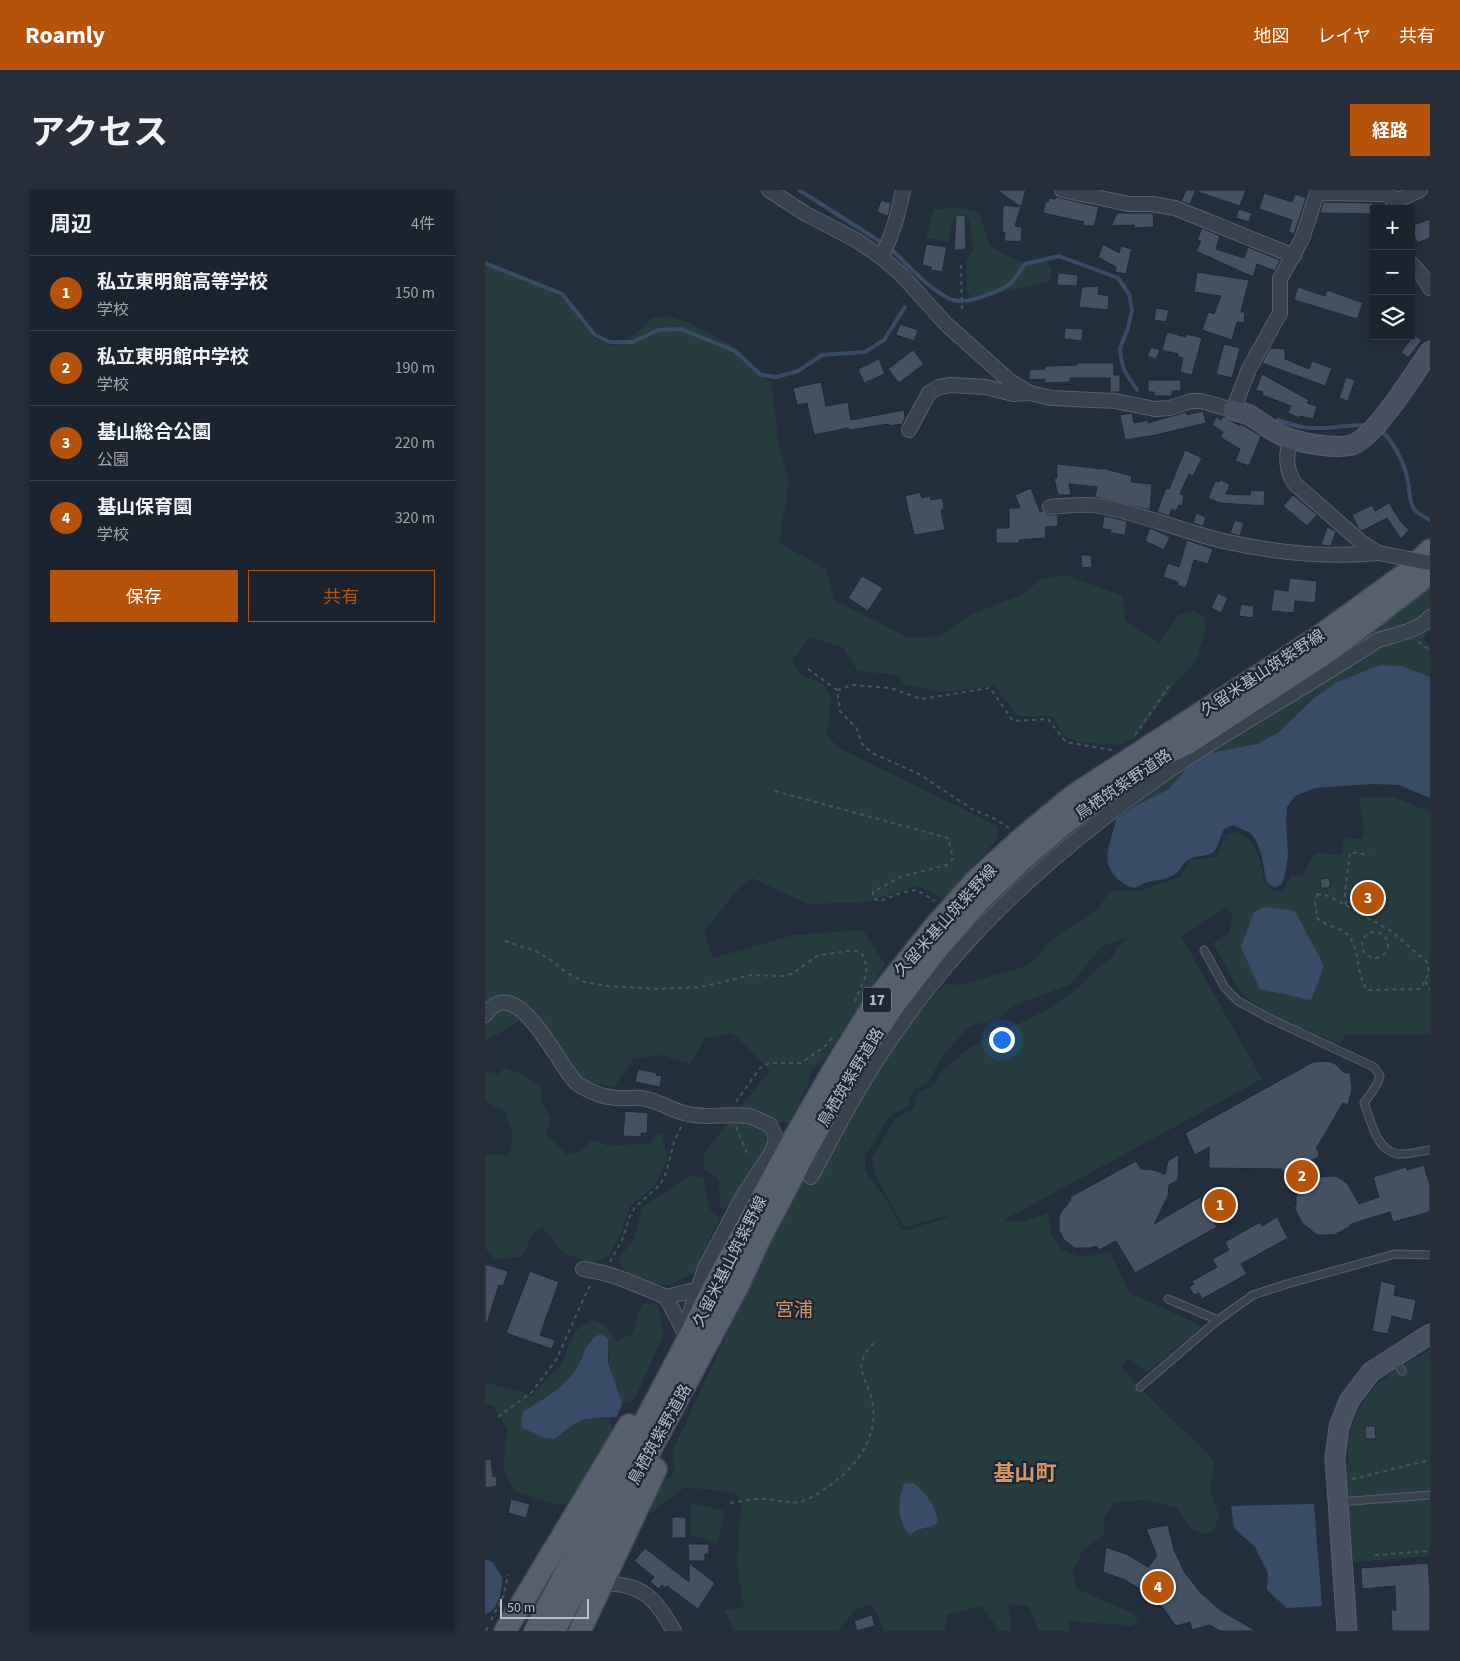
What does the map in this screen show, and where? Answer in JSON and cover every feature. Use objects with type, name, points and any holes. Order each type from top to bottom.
[{"type":"main road","points":[[1421,575],[1430,536]]},
{"type":"main road","name":"久留米基山筑紫野線","points":[[535,1631],[686,1335],[705,1291],[838,1062],[879,996],[935,926],[976,880],[1023,836],[1074,795],[1318,637],[1421,575],[1430,550]]},
{"type":"main road","name":"鳥栖筑紫野道路","points":[[554,1631],[740,1282],[768,1223],[809,1145],[852,1070],[895,1004],[939,947],[981,899],[1063,824],[1154,760],[1190,742],[1328,652],[1421,575]]},
{"type":"main road","points":[[580,1631],[711,1352],[740,1282]]},
{"type":"main road","points":[[505,1631],[686,1335]]},
{"type":"street","points":[[769,190],[806,214],[856,240],[885,250],[901,274],[946,324],[1011,382],[1031,393],[1051,398],[1115,401],[1155,409],[1170,408],[1191,401],[1201,401],[1250,416],[1269,429],[1291,439],[1316,444],[1352,445],[1360,441],[1374,427],[1430,351]]},
{"type":"street","points":[[885,250],[897,220],[903,190]]},
{"type":"street","points":[[1062,190],[1129,204],[1152,204],[1175,208],[1294,256]]},
{"type":"street","points":[[1126,190],[1129,204]]},
{"type":"street","points":[[1233,410],[1249,369],[1279,313],[1281,279],[1303,238],[1317,193],[1384,194],[1395,204],[1420,190]]},
{"type":"street","points":[[1415,268],[1430,288]]},
{"type":"street","points":[[909,430],[929,393],[939,387],[951,385],[986,387],[1013,394],[1031,393]]},
{"type":"street","points":[[1291,439],[1287,448],[1287,462],[1290,476],[1295,484],[1361,542],[1378,553]]},
{"type":"street","points":[[1050,507],[1098,506],[1138,515],[1220,540],[1268,549],[1310,554],[1354,555],[1378,553],[1430,563]]},
{"type":"street","points":[[811,1177],[865,1079],[907,1016],[975,934],[1044,869],[1103,819],[1171,769],[1378,640],[1408,631],[1430,617]]},
{"type":"street","points":[[485,1015],[489,1009],[499,1003],[513,1005],[521,1009],[549,1042],[571,1077],[579,1085],[602,1096],[650,1099],[687,1114],[751,1117],[770,1126],[776,1138],[773,1150],[743,1196],[705,1268],[705,1291],[666,1297],[601,1271],[583,1268]]},
{"type":"street","points":[[666,1297],[686,1335]]},
{"type":"street","points":[[1347,1631],[1335,1458],[1339,1427],[1349,1401],[1371,1372],[1398,1364],[1430,1334]]},
{"type":"street","points":[[602,1583],[630,1586],[643,1592],[656,1602],[674,1631]]},
{"type":"lane","points":[[1204,950],[1225,988],[1238,1001],[1271,1019],[1374,1067],[1380,1076],[1377,1088],[1364,1103],[1379,1141],[1388,1151],[1399,1154],[1430,1150]]},
{"type":"lane","points":[[1140,1387],[1218,1320],[1253,1295],[1395,1254],[1430,1255]]},
{"type":"lane","points":[[1168,1299],[1218,1320]]},
{"type":"lane","points":[[1338,1502],[1430,1496]]},
{"type":"path","points":[[961,265],[962,311]]},
{"type":"path","points":[[808,669],[837,690],[840,711],[857,729],[862,744],[872,752],[919,774],[972,808],[1010,829]]},
{"type":"path","points":[[837,690],[853,685],[891,688],[921,699],[991,688],[1013,721],[1048,719],[1066,742],[1117,751]]},
{"type":"path","points":[[775,791],[948,838],[953,859],[947,866],[900,877],[873,892],[873,898],[880,901],[904,892],[917,890],[937,902]]},
{"type":"path","points":[[1346,906],[1345,891],[1350,852],[1369,855]]},
{"type":"path","points":[[1317,894],[1329,896],[1346,906],[1388,929],[1427,962],[1429,973],[1420,989],[1367,990],[1359,972],[1356,952],[1347,935],[1317,918],[1315,902],[1317,894]]},
{"type":"path","points":[[1385,936],[1388,929]]},
{"type":"path","points":[[1375,931],[1385,936],[1389,946],[1385,955],[1376,958],[1368,956],[1363,950],[1362,942],[1366,934],[1375,931]]},
{"type":"path","points":[[505,941],[535,951],[551,960],[567,973],[585,982],[607,986],[657,989],[701,987],[751,975],[783,976],[792,974],[817,956],[856,951],[862,954],[867,966],[865,978],[853,1005]]},
{"type":"path","points":[[1356,952],[1363,950]]},
{"type":"path","points":[[1425,981],[1430,990]]},
{"type":"path","points":[[748,1155],[731,1115],[733,1106],[760,1068],[769,1063],[801,1063],[824,1047],[835,1035]]},
{"type":"path","points":[[730,1503],[761,1499],[799,1502],[824,1490],[848,1471],[861,1456],[871,1434],[874,1417],[873,1404],[862,1373],[861,1363],[865,1352],[874,1343]]},
{"type":"path","points":[[1345,1481],[1430,1460]]},
{"type":"path","points":[[1375,1556],[1430,1551]]},
{"type":"path","points":[[486,1631],[504,1595],[508,1574]]},
{"type":"green space","points":[[963,208],[979,213],[991,247],[1020,262],[1047,262],[1052,270],[1048,282],[973,298],[967,292],[966,261],[973,250],[970,218],[954,217],[948,241],[926,238],[934,209]]},
{"type":"green space","points":[[485,265],[552,292],[568,304],[594,338],[610,345],[624,344],[652,318],[666,316],[689,323],[729,344],[754,372],[771,382],[779,447],[789,481],[779,543],[826,569],[834,600],[909,638],[940,636],[972,614],[1021,595],[1043,578],[1065,575],[1123,596],[1125,621],[1159,643],[1179,615],[1194,611],[1204,617],[1206,629],[1195,662],[1174,685],[1135,738],[1120,745],[1078,742],[1063,735],[1053,716],[1017,716],[995,686],[942,692],[905,685],[897,675],[858,671],[843,648],[810,637],[792,661],[801,675],[823,684],[831,697],[827,734],[837,747],[997,826],[998,838],[943,899],[918,886],[867,902],[808,904],[752,878],[739,888],[704,931],[713,958],[794,935],[863,930],[885,964],[824,1060],[810,1070],[809,1082],[789,1123],[763,1122],[767,1147],[733,1207],[720,1208],[719,1180],[705,1169],[703,1155],[770,1070],[732,1033],[705,1038],[690,1064],[663,1055],[634,1058],[614,1087],[583,1081],[545,1026],[532,1014],[485,1041]]},
{"type":"green space","points":[[1430,583],[1430,629],[1422,640],[1430,645],[1430,677],[1402,666],[1380,665],[1337,682],[1314,698],[1279,732],[1257,744],[1211,753],[1189,766],[1169,789],[1135,806],[1133,793],[1324,672]]},
{"type":"green space","points":[[1359,797],[1393,797],[1430,812],[1430,1034],[1347,1034],[1339,1043],[1286,1021],[1259,1006],[1240,990],[1213,943],[1229,933],[1233,915],[1226,907],[1181,936],[1262,1079],[1004,1220],[1022,1222],[1048,1213],[1051,1233],[1062,1250],[1081,1257],[1110,1252],[1130,1293],[1202,1326],[1147,1373],[1129,1358],[1121,1367],[1215,1461],[1210,1489],[1219,1515],[1215,1529],[1205,1534],[1191,1529],[1176,1507],[1144,1500],[1114,1503],[1103,1519],[1105,1535],[1082,1551],[1073,1572],[1077,1589],[1134,1614],[1138,1621],[1132,1626],[1068,1621],[1070,1631],[1039,1631],[1029,1606],[1009,1604],[1011,1631],[997,1631],[998,1629],[982,1606],[947,1615],[945,1631],[884,1631],[872,1604],[856,1609],[839,1631],[734,1631],[724,1610],[744,1607],[737,1567],[741,1503],[736,1493],[685,1487],[651,1512],[642,1512],[654,1489],[674,1473],[673,1450],[731,1325],[760,1268],[770,1239],[805,1172],[822,1174],[822,1162],[861,1095],[901,1036],[945,984],[962,985],[1029,965],[1054,938],[1097,910],[1110,891],[1139,891],[1180,877],[1191,860],[1216,857],[1226,834],[1238,832],[1251,841],[1260,860],[1264,882],[1273,891],[1282,891],[1292,875],[1302,876],[1315,853],[1342,855],[1344,838],[1362,839],[1364,830]],"holes":[[[1128,937],[1117,947],[1114,956],[1097,968],[1080,986],[1049,1009],[969,1048],[940,1073],[934,1085],[918,1093],[913,1109],[895,1119],[872,1158],[874,1173],[904,1227],[949,1215],[908,1230],[901,1229],[888,1202],[865,1171],[865,1156],[890,1116],[908,1106],[913,1090],[927,1084],[943,1055],[970,1026],[998,1019],[1013,1006],[1071,984],[1101,947]]]},
{"type":"green space","points":[[505,1068],[526,1076],[540,1086],[542,1103],[551,1117],[546,1135],[566,1154],[582,1151],[588,1143],[595,1140],[608,1146],[651,1143],[655,1134],[662,1133],[667,1157],[662,1172],[653,1188],[631,1205],[618,1239],[608,1256],[592,1263],[564,1254],[542,1227],[533,1233],[522,1257],[494,1259],[485,1248],[485,1154],[509,1155],[513,1133],[505,1112],[485,1101],[485,1071],[498,1074]]},
{"type":"green space","points":[[691,1175],[704,1178],[709,1208],[719,1219],[695,1272],[670,1285],[658,1284],[624,1270],[618,1259],[634,1239],[642,1208]]},
{"type":"green space","points":[[657,1303],[664,1334],[634,1400],[622,1404],[611,1373],[608,1341],[589,1340],[579,1364],[567,1381],[560,1388],[530,1407],[544,1438],[554,1439],[584,1419],[609,1419],[613,1432],[571,1502],[557,1505],[515,1491],[503,1469],[507,1429],[493,1405],[485,1405],[485,1382],[532,1395],[562,1363],[575,1331],[592,1320],[604,1324],[617,1341],[632,1334],[642,1304]]},
{"type":"green space","points":[[1430,1350],[1430,1556],[1353,1562],[1347,1466],[1349,1437],[1359,1408],[1373,1389],[1392,1372]]},
{"type":"green space","points":[[691,1503],[725,1511],[717,1543],[691,1535]]},
{"type":"water","points":[[1380,665],[1402,666],[1430,677],[1430,798],[1399,785],[1373,784],[1315,788],[1295,796],[1287,807],[1288,856],[1285,874],[1282,884],[1275,887],[1268,884],[1260,850],[1255,838],[1233,825],[1223,831],[1217,848],[1213,853],[1191,858],[1172,876],[1144,883],[1135,888],[1124,884],[1115,876],[1110,869],[1107,856],[1116,819],[1135,806],[1169,789],[1189,766],[1211,753],[1257,744],[1279,732],[1314,698],[1337,682]]},
{"type":"water","points":[[1264,907],[1295,911],[1324,966],[1311,1000],[1260,989],[1241,947],[1254,912]]},
{"type":"water","points":[[601,1334],[608,1341],[608,1362],[622,1404],[617,1417],[584,1419],[554,1439],[544,1438],[521,1427],[523,1412],[551,1394],[569,1378],[578,1366],[591,1340]]},
{"type":"water","points":[[914,1483],[929,1500],[938,1520],[935,1525],[917,1530],[911,1535],[906,1530],[901,1518],[900,1497],[904,1484]]},
{"type":"water","points":[[1314,1504],[1322,1606],[1287,1608],[1267,1590],[1268,1573],[1255,1547],[1234,1528],[1231,1506]]},
{"type":"building","points":[[997,190],[1026,190],[1021,207]]},
{"type":"building","points":[[1186,190],[1196,190],[1190,204],[1181,201]]},
{"type":"building","points":[[1198,190],[1246,190],[1240,206],[1198,192]]},
{"type":"building","points":[[1264,193],[1292,202],[1295,194],[1306,198],[1294,234],[1289,232],[1292,220],[1259,209]]},
{"type":"building","points":[[1056,197],[1099,207],[1094,226],[1083,226],[1084,222],[1043,213],[1046,201],[1048,202],[1049,198],[1055,199]]},
{"type":"building","points":[[881,200],[891,203],[888,216],[877,212]]},
{"type":"building","points":[[1323,202],[1373,203],[1373,205],[1370,205],[1370,214],[1320,213]]},
{"type":"building","points":[[1003,205],[1021,207],[1015,226],[1022,227],[1021,242],[1004,241],[1005,232],[1002,232]]},
{"type":"building","points":[[1238,209],[1252,213],[1249,222],[1236,218]]},
{"type":"building","points":[[1117,213],[1153,213],[1154,227],[1134,228],[1134,225],[1111,226]]},
{"type":"building","points":[[956,215],[965,215],[966,249],[963,250],[954,250]]},
{"type":"building","points":[[1430,219],[1430,238],[1417,243],[1415,225]]},
{"type":"building","points":[[1202,228],[1220,236],[1216,249],[1244,258],[1248,247],[1280,260],[1275,271],[1257,264],[1253,277],[1196,251],[1201,241],[1197,240]]},
{"type":"building","points":[[926,244],[947,247],[942,272],[931,270],[931,267],[922,265]]},
{"type":"building","points":[[1103,244],[1119,253],[1121,246],[1132,249],[1126,274],[1115,272],[1116,267],[1098,257]]},
{"type":"building","points":[[1197,272],[1249,280],[1241,312],[1245,312],[1244,323],[1237,322],[1232,340],[1202,330],[1208,312],[1214,314],[1221,296],[1194,292]]},
{"type":"building","points":[[1058,273],[1078,275],[1077,286],[1057,285]]},
{"type":"building","points":[[1099,286],[1098,294],[1109,296],[1108,310],[1079,307],[1082,287]]},
{"type":"building","points":[[1298,287],[1325,296],[1327,290],[1363,303],[1357,319],[1294,300]]},
{"type":"building","points":[[1156,308],[1169,310],[1166,322],[1154,320]]},
{"type":"building","points":[[900,324],[918,330],[914,341],[896,335]]},
{"type":"building","points":[[1065,328],[1083,329],[1082,341],[1064,339]]},
{"type":"building","points":[[1167,332],[1186,337],[1187,334],[1202,338],[1192,375],[1180,372],[1183,358],[1177,356],[1178,354],[1162,350]]},
{"type":"building","points":[[1415,336],[1422,340],[1408,358],[1401,352],[1410,340],[1415,340]]},
{"type":"building","points":[[1224,344],[1240,348],[1232,378],[1216,374]]},
{"type":"building","points":[[1151,347],[1160,350],[1156,359],[1147,356]]},
{"type":"building","points":[[1270,348],[1285,349],[1285,359],[1309,369],[1312,361],[1332,368],[1325,386],[1262,363]]},
{"type":"building","points":[[913,350],[924,364],[899,383],[888,369]]},
{"type":"building","points":[[879,359],[885,374],[864,383],[858,369]]},
{"type":"building","points":[[1077,363],[1114,363],[1114,375],[1120,375],[1120,392],[1110,392],[1110,378],[1070,378],[1070,382],[1045,383],[1045,379],[1029,380],[1029,370],[1045,369],[1045,366],[1077,365]]},
{"type":"building","points":[[1262,374],[1309,400],[1307,403],[1317,406],[1313,419],[1300,416],[1299,418],[1288,413],[1291,406],[1262,395],[1263,392],[1256,390]]},
{"type":"building","points":[[1346,377],[1355,380],[1348,401],[1339,398]]},
{"type":"building","points":[[1148,380],[1181,380],[1181,391],[1172,391],[1172,396],[1154,396],[1154,392],[1148,392]]},
{"type":"building","points":[[821,382],[826,406],[848,402],[851,420],[904,410],[905,418],[902,424],[849,430],[848,428],[814,435],[807,403],[797,405],[793,388]]},
{"type":"building","points":[[1203,411],[1206,423],[1125,440],[1120,415],[1132,413],[1134,423],[1148,420],[1148,423],[1186,412],[1187,415]]},
{"type":"building","points":[[1223,416],[1261,436],[1249,466],[1235,461],[1240,449],[1220,437],[1223,432],[1212,425],[1216,417],[1221,420]]},
{"type":"building","points":[[1185,450],[1202,458],[1193,476],[1189,474],[1180,494],[1184,495],[1182,506],[1179,505],[1176,511],[1172,509],[1169,516],[1157,512],[1166,488],[1169,489]]},
{"type":"building","points":[[1057,464],[1102,468],[1132,476],[1131,482],[1152,484],[1150,510],[1095,497],[1097,487],[1069,484],[1071,495],[1058,495],[1054,478],[1057,478]]},
{"type":"building","points":[[1220,480],[1230,484],[1226,494],[1250,495],[1251,490],[1265,491],[1264,506],[1220,503],[1208,498],[1215,481],[1219,482]]},
{"type":"building","points":[[1031,488],[1040,512],[1043,511],[1047,515],[1058,515],[1058,526],[1045,527],[1046,538],[1019,540],[1019,543],[996,543],[996,528],[1009,528],[1009,508],[1020,508],[1015,495]]},
{"type":"building","points":[[920,492],[922,498],[930,496],[931,500],[942,498],[944,509],[941,510],[945,530],[914,535],[905,496]]},
{"type":"building","points":[[1293,495],[1317,515],[1307,526],[1283,506]]},
{"type":"building","points":[[1389,503],[1401,522],[1409,530],[1401,539],[1387,518],[1362,531],[1359,529],[1352,515],[1372,505],[1375,511]]},
{"type":"building","points":[[1196,513],[1206,517],[1203,526],[1193,523]]},
{"type":"building","points":[[1104,516],[1127,521],[1125,535],[1110,533],[1111,530],[1102,529]]},
{"type":"building","points":[[1235,520],[1244,523],[1240,536],[1230,533]]},
{"type":"building","points":[[1327,527],[1336,531],[1331,546],[1321,545]]},
{"type":"building","points":[[1150,528],[1170,537],[1164,550],[1145,541]]},
{"type":"building","points":[[1187,540],[1213,549],[1208,564],[1194,560],[1186,588],[1177,585],[1178,582],[1163,577],[1168,563],[1179,567]]},
{"type":"building","points":[[1081,555],[1091,555],[1092,567],[1082,568]]},
{"type":"building","points":[[862,576],[883,588],[868,611],[848,598]]},
{"type":"building","points":[[1290,578],[1317,581],[1315,603],[1295,601],[1294,613],[1271,611],[1274,589],[1288,591]]},
{"type":"building","points":[[1218,593],[1228,598],[1221,613],[1211,608]]},
{"type":"building","points":[[1241,604],[1254,606],[1253,618],[1239,616]]},
{"type":"building","points":[[1327,878],[1331,885],[1328,888],[1321,888],[1320,879]]},
{"type":"building","points":[[1327,1061],[1334,1063],[1345,1073],[1350,1073],[1352,1089],[1348,1105],[1343,1103],[1316,1149],[1319,1152],[1318,1157],[1289,1173],[1284,1173],[1281,1169],[1209,1168],[1209,1147],[1195,1155],[1185,1133],[1313,1062]]},
{"type":"building","points":[[638,1069],[662,1076],[660,1087],[635,1082]]},
{"type":"building","points":[[625,1111],[648,1113],[647,1133],[641,1133],[641,1137],[623,1136]]},
{"type":"building","points":[[1179,1154],[1178,1180],[1169,1185],[1168,1196],[1154,1224],[1200,1197],[1217,1227],[1135,1273],[1116,1241],[1099,1250],[1096,1246],[1075,1248],[1064,1240],[1059,1230],[1059,1217],[1071,1200],[1070,1197],[1136,1161],[1141,1169],[1154,1170],[1165,1174],[1168,1161]]},
{"type":"building","points":[[1424,1165],[1430,1186],[1430,1212],[1393,1222],[1390,1212],[1351,1224],[1334,1235],[1317,1235],[1302,1223],[1294,1207],[1296,1206],[1296,1197],[1312,1172],[1314,1177],[1336,1176],[1347,1183],[1359,1204],[1379,1197],[1373,1177],[1406,1167],[1407,1170]]},
{"type":"building","points":[[1277,1217],[1288,1238],[1241,1264],[1247,1274],[1202,1299],[1199,1293],[1194,1295],[1189,1287],[1194,1284],[1192,1281],[1217,1267],[1212,1259],[1229,1250],[1225,1242],[1260,1222],[1262,1226]]},
{"type":"building","points":[[485,1264],[508,1271],[503,1286],[499,1285],[487,1323],[485,1323]]},
{"type":"building","points":[[530,1271],[559,1282],[540,1335],[555,1340],[552,1349],[506,1333]]},
{"type":"building","points":[[1381,1281],[1396,1285],[1394,1295],[1416,1300],[1412,1321],[1392,1316],[1388,1334],[1372,1331]]},
{"type":"building","points":[[1365,1426],[1375,1426],[1376,1439],[1365,1439]]},
{"type":"building","points":[[485,1459],[491,1459],[493,1477],[496,1476],[497,1486],[485,1488]]},
{"type":"building","points":[[511,1499],[530,1504],[526,1518],[508,1513]]},
{"type":"building","points":[[672,1517],[686,1517],[686,1538],[672,1538]]},
{"type":"building","points":[[1168,1525],[1174,1550],[1185,1573],[1201,1593],[1220,1610],[1256,1631],[1220,1631],[1210,1625],[1192,1630],[1190,1622],[1176,1626],[1163,1608],[1145,1592],[1125,1580],[1103,1572],[1106,1547],[1128,1555],[1148,1567],[1157,1556],[1146,1529]]},
{"type":"building","points":[[688,1544],[709,1544],[709,1554],[705,1554],[705,1561],[689,1561]]},
{"type":"building","points":[[645,1548],[689,1582],[689,1563],[715,1583],[698,1609],[667,1586],[665,1588],[662,1585],[659,1589],[650,1582],[654,1577],[634,1561]]},
{"type":"building","points":[[1428,1563],[1430,1631],[1392,1631],[1391,1610],[1396,1610],[1395,1586],[1362,1589],[1361,1568]]},
{"type":"building","points":[[872,1615],[875,1626],[857,1631],[854,1621]]},
{"type":"waterway","points":[[799,190],[884,244]]},
{"type":"waterway","points":[[890,248],[928,284],[945,296],[957,301],[975,299],[1001,290],[1013,280],[1025,264],[1059,256],[1118,278],[1129,294],[1132,310],[1128,328],[1120,348],[1121,358],[1124,370],[1137,390]]},
{"type":"waterway","points":[[485,263],[562,294],[595,335],[610,342],[633,342],[658,330],[681,329],[735,351],[761,375],[776,377],[798,371],[822,355],[865,352],[884,340],[905,307]]},
{"type":"waterway","points":[[1278,420],[1308,428],[1367,425]]},
{"type":"waterway","points":[[1381,430],[1402,461],[1407,475],[1412,506],[1419,514],[1430,520]]},
{"type":"waterway","points":[[485,1570],[492,1581],[489,1596],[485,1603]]},
{"type":"place","name":"基山総合公園","points":[[1368,898]]},
{"type":"place","name":"私立東明館中学校","points":[[1302,1176]]},
{"type":"place","name":"私立東明館高等学校","points":[[1220,1205]]},
{"type":"place","name":"基山保育園","points":[[1158,1587]]},
{"type":"district","name":"宮浦","points":[[794,1309]]},
{"type":"district","name":"基山町","points":[[1025,1473]]}]
